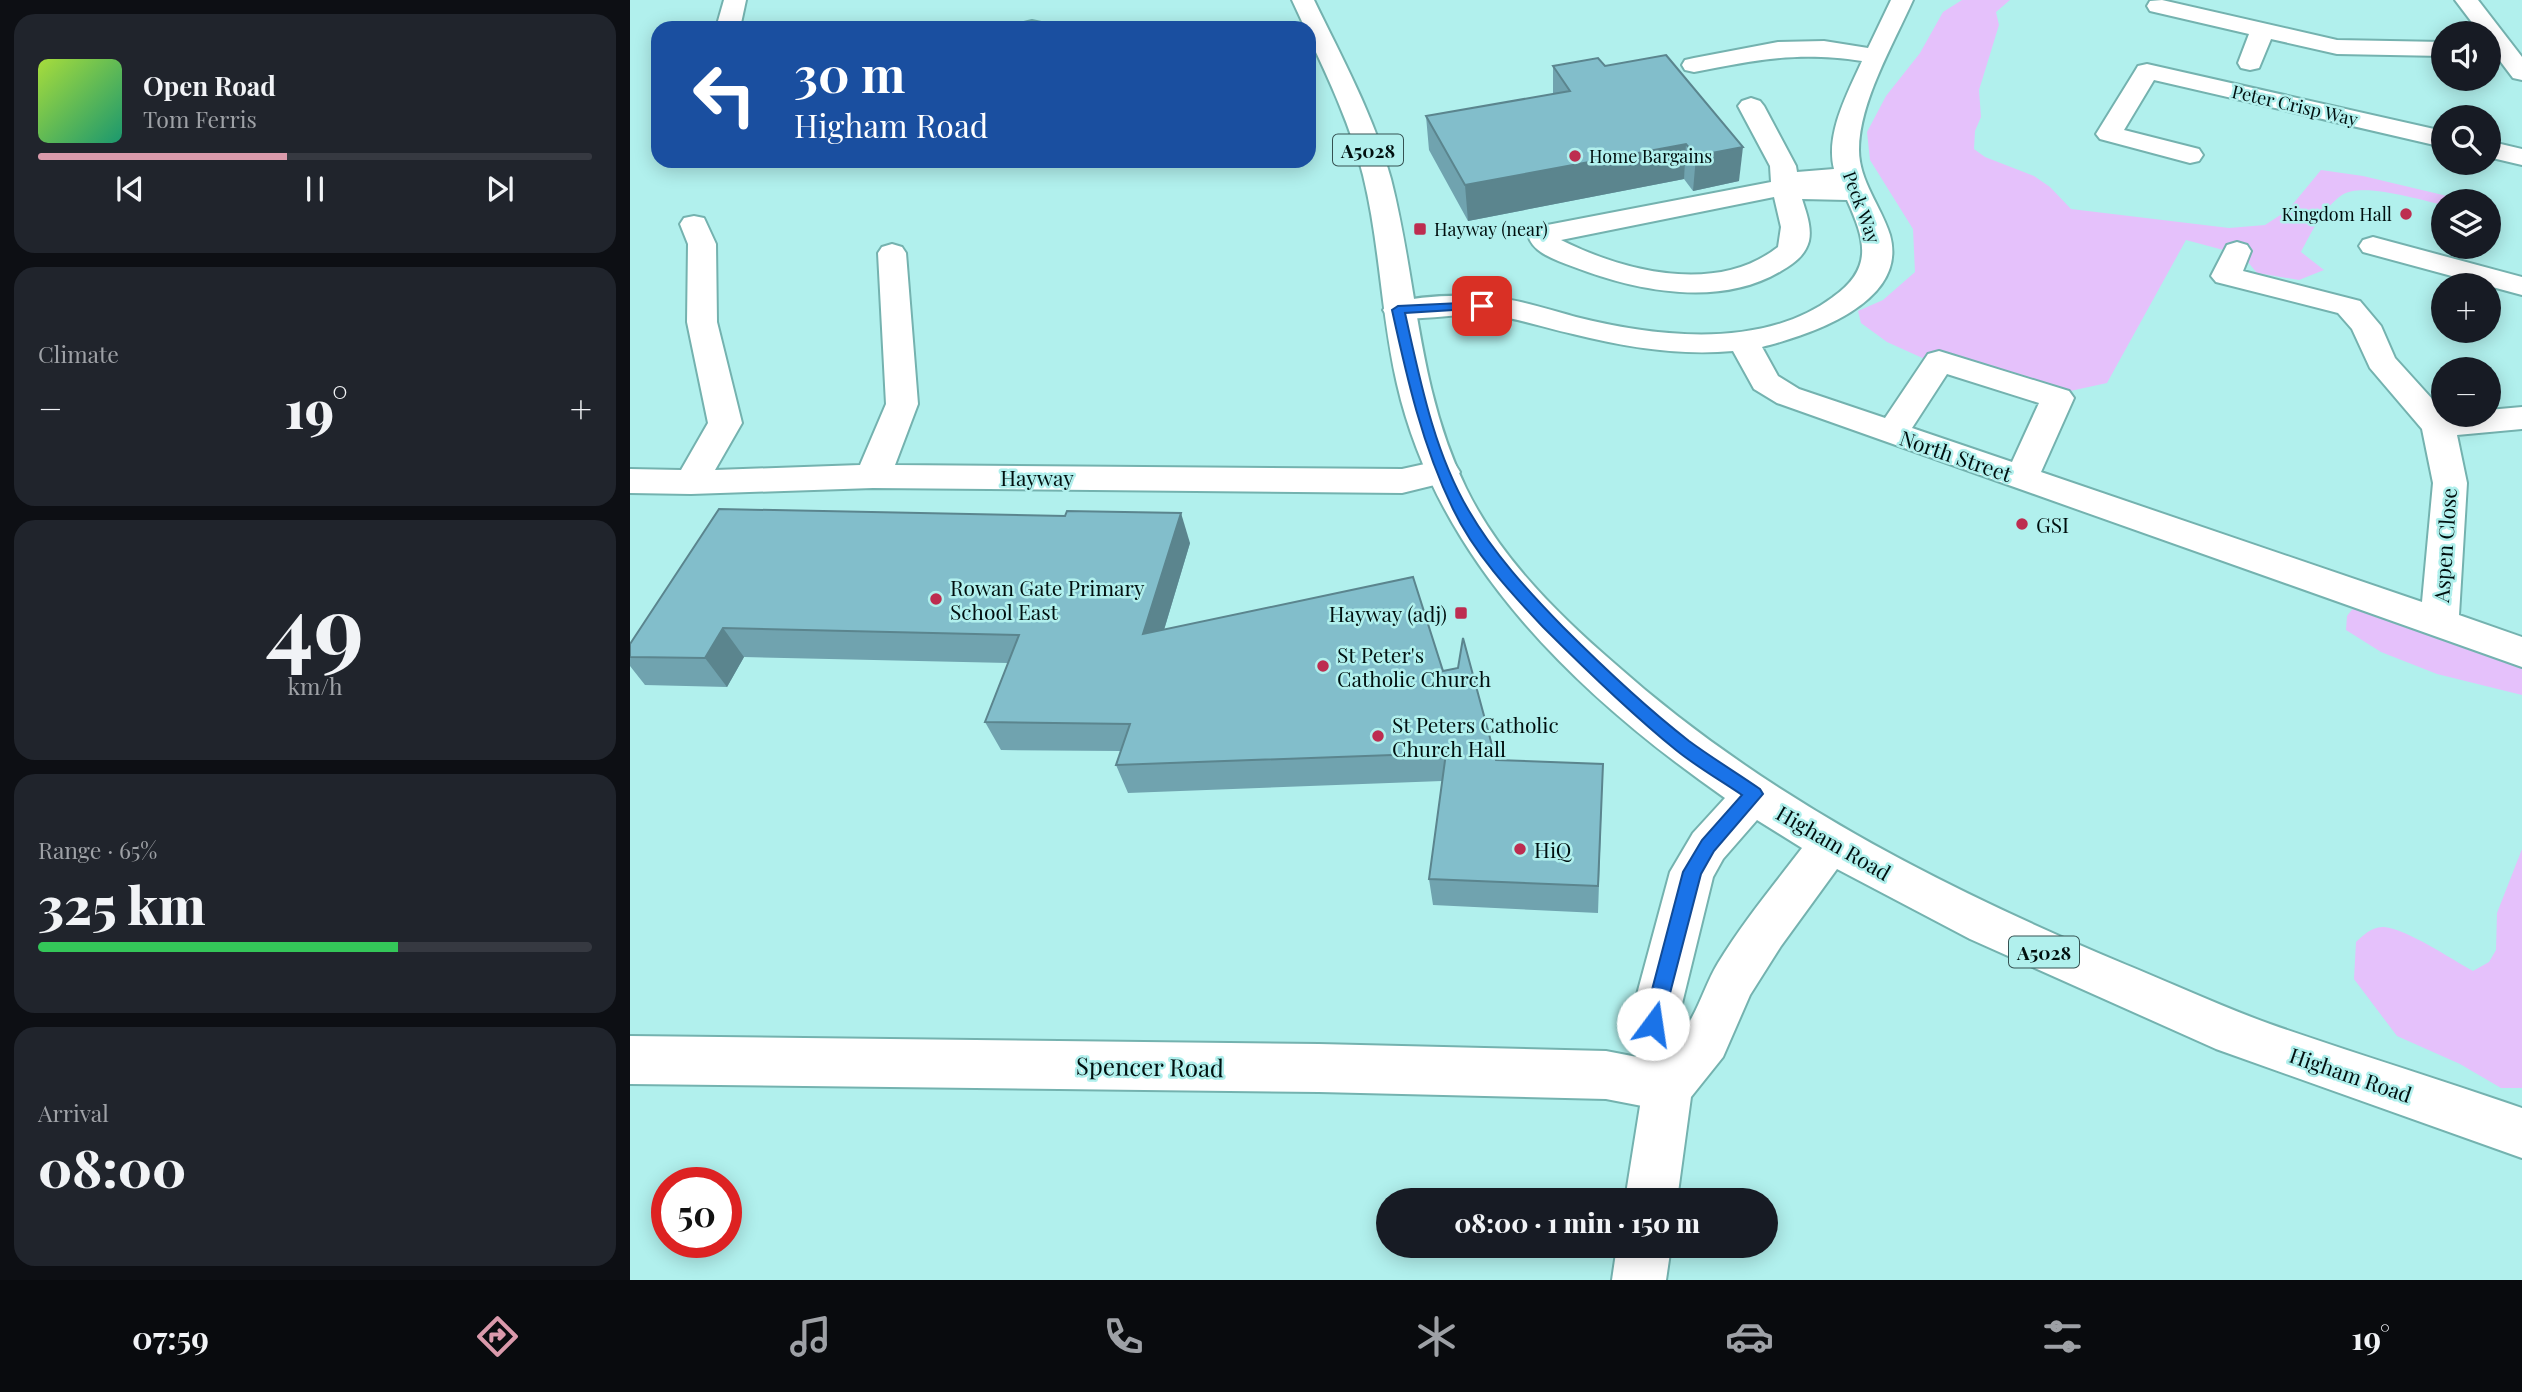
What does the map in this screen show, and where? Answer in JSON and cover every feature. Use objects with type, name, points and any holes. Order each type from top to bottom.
[{"type":"street","points":[[730,21],[734,0]]},
{"type":"street","name":"Higham Road","points":[[1303,0],[1313,21]]},
{"type":"street","name":"Peck Way","points":[[1744,342],[1792,332],[1838,310],[1866,283],[1879,252],[1846,162],[1850,125],[1902,0]]},
{"type":"street","points":[[2466,0],[2479,21]]},
{"type":"street","points":[[2158,6],[2337,47],[2431,49]]},
{"type":"street","name":"Higham Road","points":[[1316,28],[1346,93],[1375,170],[1390,236],[1398,310],[1416,391],[1443,472],[1461,511],[1487,551],[1521,594],[1605,680],[1674,739],[1754,794],[1831,844],[1949,906],[2103,978],[2264,1045],[2522,1133]]},
{"type":"street","points":[[2250,63],[2262,30]]},
{"type":"street","points":[[1694,65],[1778,49],[1824,48],[1877,56]]},
{"type":"street","points":[[2501,54],[2522,73]]},
{"type":"street","name":"Peter Crisp Way","points":[[2190,155],[2109,134],[2147,71],[2431,136]]},
{"type":"street","points":[[1751,106],[1783,166],[1785,187],[1796,232],[1791,250],[1768,270],[1738,282],[1699,284],[1634,275],[1596,266],[1562,253],[1544,242],[1542,235],[1785,187],[1812,193],[1853,183]]},
{"type":"street","points":[[2501,152],[2522,157]]},
{"type":"street","points":[[691,482],[725,423],[702,322],[702,244],[694,224]]},
{"type":"street","points":[[2374,246],[2522,286]]},
{"type":"street","points":[[2236,251],[2226,275],[2349,307],[2366,326],[2381,362],[2431,418]]},
{"type":"street","points":[[873,476],[902,404],[892,253]]},
{"type":"street","points":[[1398,310],[1456,305],[1497,306],[1635,338],[1684,345],[1744,342]]},
{"type":"street","name":"North Street","points":[[1744,342],[1766,382],[1788,396],[2522,652]]},
{"type":"street","points":[[1892,432],[1939,361],[2058,398],[2021,478]]},
{"type":"street","points":[[2501,420],[2522,418]]},
{"type":"street","name":"Aspen Close","points":[[2438,427],[2450,483],[2438,624]]},
{"type":"street","name":"Hayway","points":[[630,481],[691,482],[873,476],[1402,481],[1443,472]]},
{"type":"street","points":[[1653,1188],[1668,1087],[1653,1024],[1682,905],[1692,872],[1708,846],[1754,794]]},
{"type":"street","points":[[1668,1087],[1706,1041],[1733,981],[1765,931],[1831,844]]},
{"type":"street","name":"Spencer Road","points":[[630,1060],[1453,1071],[1606,1075],[1668,1087]]},
{"type":"street","points":[[1639,1280],[1642,1258]]},
{"type":"shaded area","points":[[1962,0],[2010,0],[1996,12],[1999,25],[1979,90],[1981,117],[1975,131],[1974,149],[1985,157],[2034,176],[2050,187],[2071,209],[2229,228],[2265,225],[2288,210],[2321,170],[2363,176],[2431,192],[2431,202],[2377,191],[2351,191],[2342,195],[2323,214],[2301,252],[2324,270],[2299,280],[2257,273],[2242,255],[2186,240],[2107,383],[2061,393],[1960,375],[1887,342],[1861,323],[1858,311],[1883,300],[1915,272],[1913,229],[1870,160],[1867,132],[1886,96],[1920,53],[1943,12]]},
{"type":"shaded area","points":[[2404,599],[2463,615],[2522,638],[2522,695],[2437,674],[2381,652],[2346,630],[2347,616],[2358,602]]},
{"type":"shaded area","points":[[2522,849],[2522,1088],[2501,1088],[2460,1064],[2397,1036],[2354,979],[2356,942],[2376,928],[2394,929],[2473,971],[2489,962],[2496,950],[2497,913]]},
{"type":"building","points":[[1666,55],[1743,147],[1696,156],[1686,144],[1465,185],[1426,116],[1570,91],[1553,66],[1598,58],[1605,66]]},
{"type":"building","points":[[719,509],[1065,516],[1067,511],[1181,513],[1143,634],[1413,577],[1443,671],[1458,668],[1463,638],[1496,760],[1603,764],[1598,886],[1429,879],[1446,753],[1116,765],[1130,724],[985,722],[1019,635],[723,628],[705,658],[630,657],[630,644]]},
{"type":"place","name":"Home Bargains","points":[[1575,156]]},
{"type":"place","name":"Kingdom Hall","points":[[2406,214]]},
{"type":"place","name":"Hayway (near)","points":[[1420,229]]},
{"type":"place","name":"GSI","points":[[2022,524]]},
{"type":"place","name":"Rowan Gate Primary School East","points":[[936,599]]},
{"type":"place","name":"Hayway (adj)","points":[[1461,613]]},
{"type":"place","name":"St Peter's Catholic Church","points":[[1323,666]]},
{"type":"place","name":"St Peters Catholic Church Hall","points":[[1378,736]]},
{"type":"place","name":"HiQ","points":[[1520,849]]},
{"type":"route","points":[[1482,306],[1436,306],[1398,310],[1413,382],[1425,422],[1461,511],[1487,551],[1521,594],[1605,680],[1684,747],[1754,794],[1708,846],[1692,872],[1653,1024]]}]
